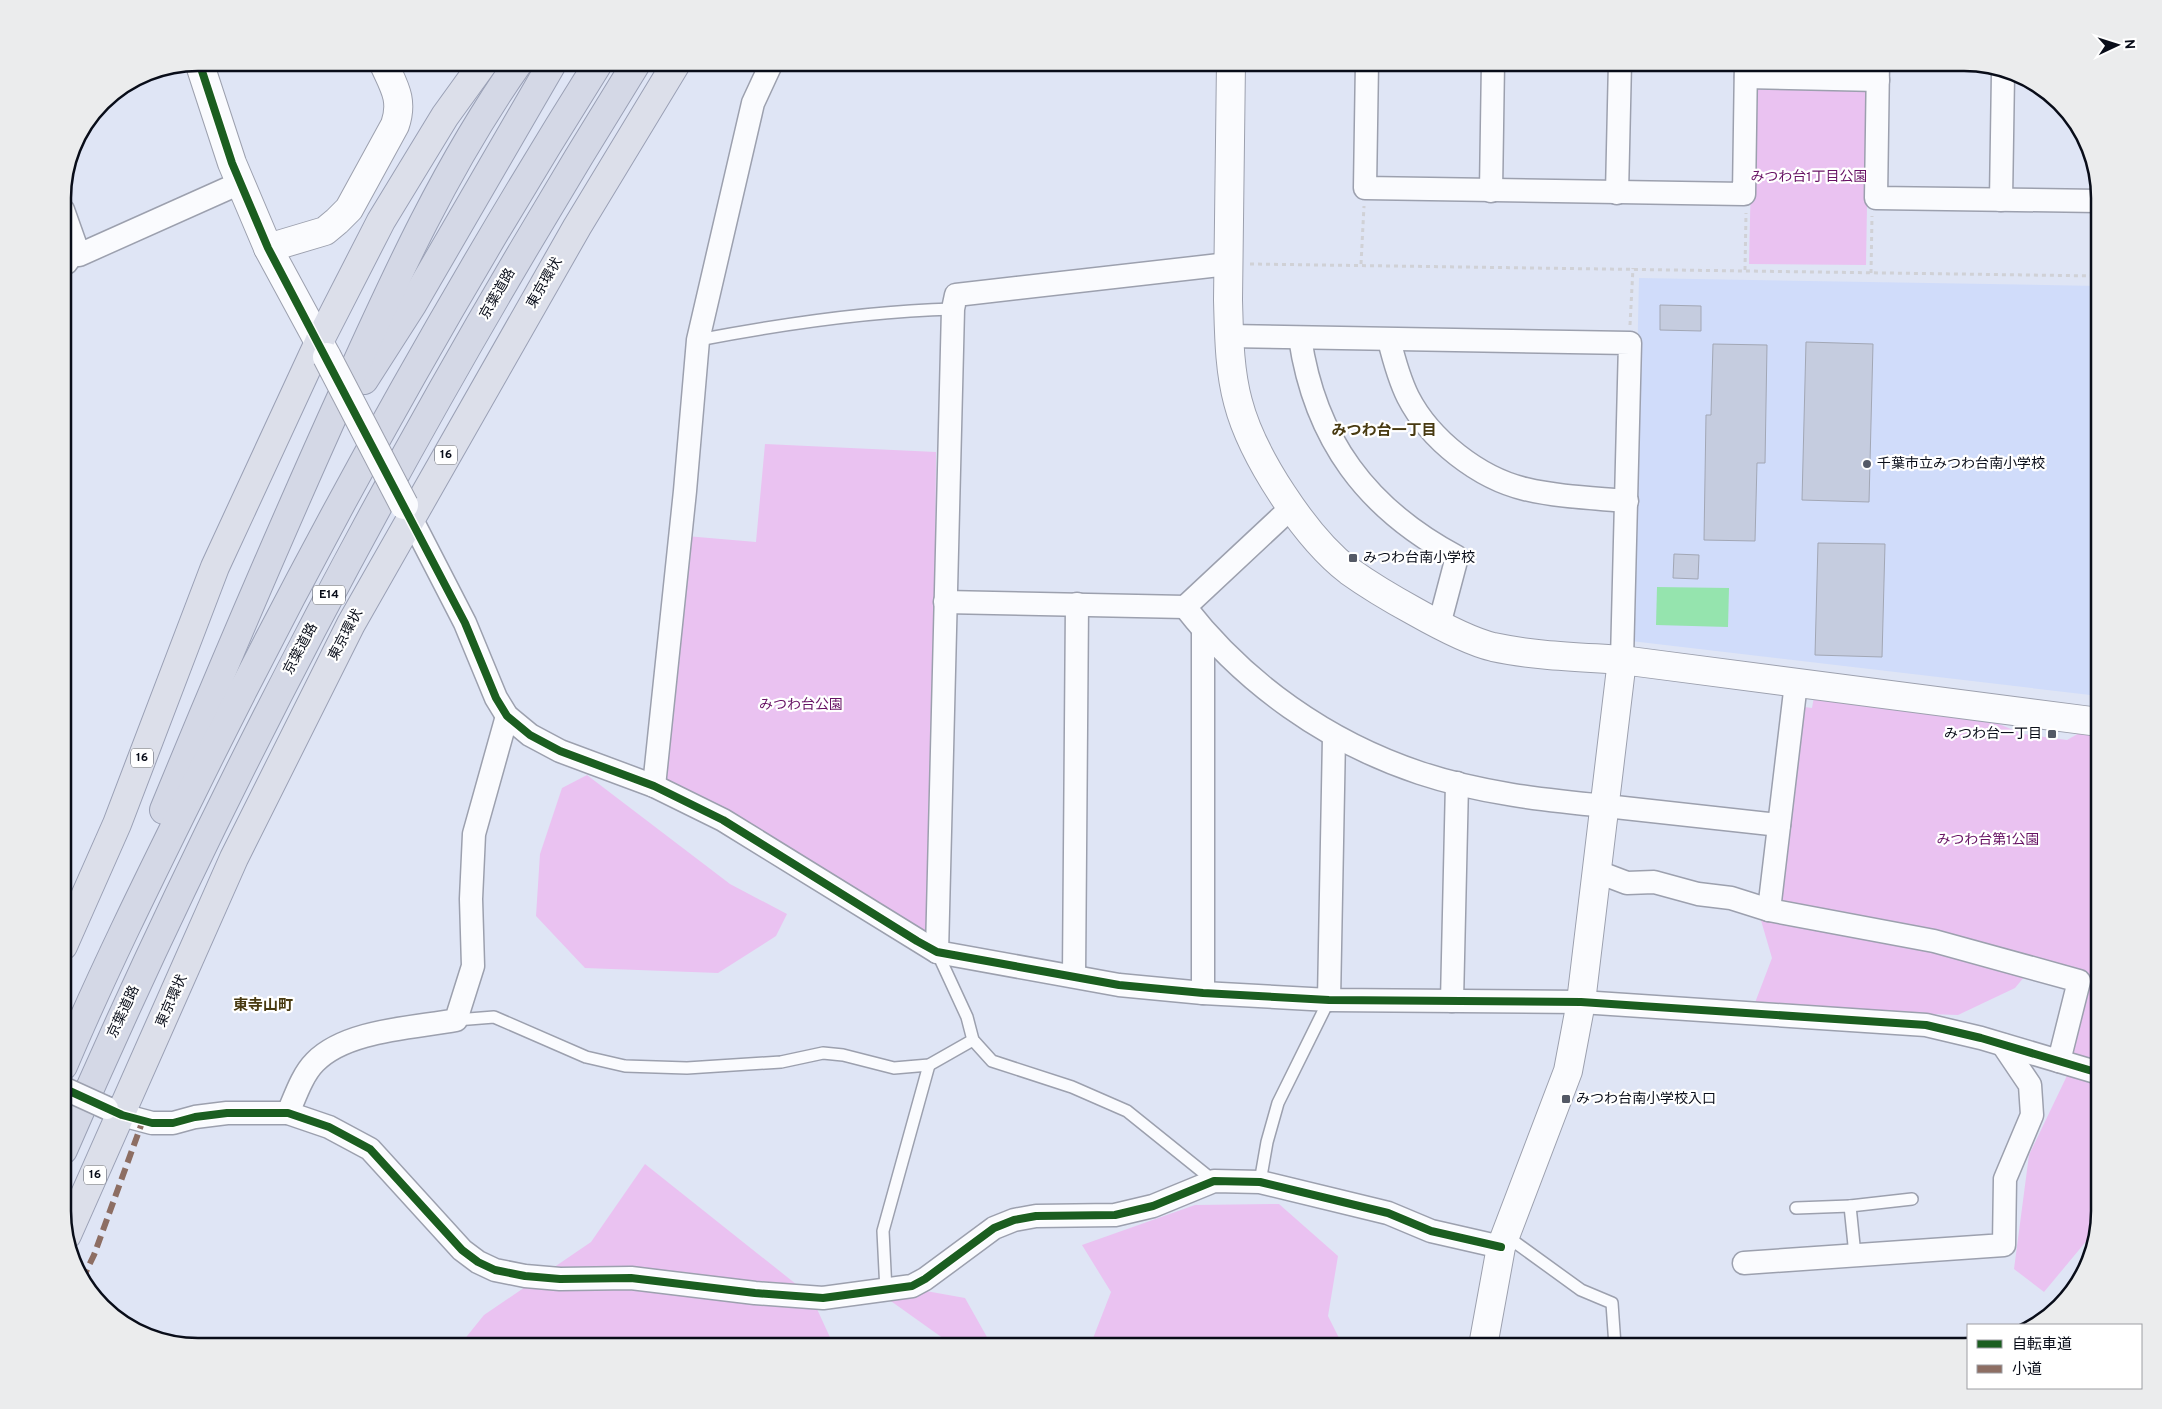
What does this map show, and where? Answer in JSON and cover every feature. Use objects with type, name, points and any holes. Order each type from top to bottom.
[{"type":"highway","name":"16","points":[[72,926],[117,824],[214,567],[323,350],[381,221],[445,116],[478,71]]},
{"type":"highway","points":[[311,464],[412,305],[548,71]]},
{"type":"highway","name":"E14","points":[[72,1045],[261,651],[346,490],[422,357],[594,71]]},
{"type":"highway","name":"京葉道路","points":[[72,1129],[108,1045],[204,842],[298,654],[372,516],[450,377],[528,242],[632,71]]},
{"type":"highway","name":"東京環状","points":[[72,1221],[115,1112],[234,858],[407,512],[672,71]]},
{"type":"highway","points":[[80,1026],[157,828],[227,658],[311,464],[427,212],[457,158],[512,72]]},
{"type":"street","points":[[201,71],[205,87],[240,183],[268,248],[465,623],[496,698],[507,716],[530,735],[560,751],[654,786],[722,820],[937,952],[1119,985],[1202,993],[1328,1000],[1581,1002],[1926,1026],[2003,1045],[2091,1070]]},
{"type":"street","points":[[268,248],[325,231],[349,209],[395,125],[400,111],[397,94],[386,71]]},
{"type":"street","points":[[654,786],[685,491],[698,340],[753,103],[768,71]]},
{"type":"street","points":[[1231,71],[1228,264],[1229,336],[1238,402],[1257,450],[1292,507],[1309,531],[1348,570],[1388,597],[1439,625],[1492,646],[1549,655],[1622,660],[2091,721]]},
{"type":"street","points":[[1367,71],[1365,188],[1744,194],[1746,71]]},
{"type":"street","points":[[1491,191],[1493,71]]},
{"type":"street","points":[[1617,193],[1620,71]]},
{"type":"street","points":[[1878,71],[1876,198],[2091,201]]},
{"type":"street","points":[[2001,200],[2003,77]]},
{"type":"street","points":[[72,237],[79,255],[240,183]]},
{"type":"street","points":[[937,952],[953,309],[956,295],[1228,264]]},
{"type":"street","points":[[1229,336],[1389,340],[1630,342],[1622,660],[1581,1002],[1568,1071],[1560,1097],[1503,1241],[1485,1338]]},
{"type":"street","points":[[1300,338],[1311,391],[1326,427],[1344,460],[1366,488],[1397,519],[1426,540],[1457,557],[1439,625]]},
{"type":"street","points":[[1389,340],[1398,375],[1409,399],[1428,426],[1449,448],[1473,466],[1500,480],[1524,489],[1558,495],[1627,502]]},
{"type":"street","points":[[945,602],[1185,607],[1292,507]]},
{"type":"street","points":[[1074,976],[1077,604]]},
{"type":"street","points":[[1185,607],[1203,631],[1249,675],[1285,704],[1334,737],[1419,773],[1539,800],[1779,825]]},
{"type":"street","points":[[1202,993],[1203,631]]},
{"type":"street","points":[[1769,910],[1796,683]]},
{"type":"street","points":[[288,1113],[303,1080],[313,1064],[330,1048],[349,1039],[456,1020],[473,966],[471,899],[474,834],[507,716]]},
{"type":"street","points":[[1328,1000],[1334,737]]},
{"type":"street","points":[[1452,1001],[1457,783]]},
{"type":"street","points":[[1598,872],[1627,883],[1654,882],[1698,894],[1731,898],[1769,910],[1934,941],[2079,981],[2059,1061]]},
{"type":"street","points":[[1744,1263],[2004,1245],[2005,1179],[2032,1114],[2030,1085],[2003,1045]]},
{"type":"street","points":[[72,1092],[115,1112],[152,1123],[166,1123],[228,1113],[288,1113],[329,1127],[370,1149],[462,1250],[478,1262],[495,1270],[560,1279],[631,1278],[755,1293],[823,1298],[886,1291],[912,1286],[925,1280],[994,1228],[1014,1220],[1036,1216],[1115,1215],[1153,1206],[1214,1181],[1260,1182],[1388,1213],[1431,1230],[1503,1241]]},
{"type":"lane","points":[[72,264],[79,255]]},
{"type":"lane","points":[[698,340],[765,327],[846,317],[904,310],[953,309]]},
{"type":"lane","points":[[937,952],[967,1018],[972,1040],[992,1061],[1072,1087],[1128,1111],[1214,1181]]},
{"type":"lane","points":[[1260,1182],[1267,1142],[1278,1103],[1328,1000]]},
{"type":"lane","points":[[456,1020],[494,1017],[586,1057],[625,1066],[687,1068],[781,1062],[823,1053],[843,1054],[894,1068],[929,1065],[972,1040]]},
{"type":"lane","points":[[886,1291],[883,1231],[929,1065]]},
{"type":"lane","points":[[1796,1208],[1850,1206],[1912,1199]]},
{"type":"lane","points":[[1850,1206],[1855,1255]]},
{"type":"lane","points":[[1503,1241],[1581,1290],[1612,1302],[1614,1338]]},
{"type":"path","points":[[1361,264],[1365,188]]},
{"type":"path","points":[[1744,194],[1746,205],[1745,270]]},
{"type":"path","points":[[1871,273],[1872,208],[1876,198]]},
{"type":"path","points":[[1228,264],[1361,264],[2091,276]]},
{"type":"path","points":[[1630,342],[1633,268]]},
{"type":"shaded area","name":"千葉市立みつわ台南小学校","points":[[1639,278],[2091,286],[2091,695],[1631,641]]},
{"type":"shaded area","points":[[1657,587],[1729,588],[1728,627],[1656,625]]},
{"type":"green space","name":"みつわ台1丁目公園","points":[[1753,88],[1869,90],[1866,265],[1749,264]]},
{"type":"green space","name":"みつわ台公園","points":[[765,444],[936,452],[932,938],[661,779],[686,536],[756,542]]},
{"type":"green space","name":"みつわ台第1公園","points":[[1814,697],[1994,722],[2023,734],[2067,740],[2091,727],[2090,1228],[2087,1240],[2044,1292],[2014,1269],[2029,1155],[2075,1059],[2064,1056],[2086,979],[2034,965],[2015,988],[1958,1015],[1753,1008],[1772,958],[1760,917],[1773,906],[1797,706],[1812,708]]},
{"type":"green space","points":[[587,775],[730,884],[787,914],[776,936],[718,973],[585,968],[536,916],[540,854],[562,788]]},
{"type":"green space","points":[[645,1164],[811,1296],[830,1338],[465,1338],[484,1315],[591,1242]]},
{"type":"green space","points":[[1279,1204],[1338,1256],[1328,1316],[1339,1338],[1093,1338],[1111,1292],[1082,1245],[1195,1205]]},
{"type":"green space","points":[[926,1291],[965,1298],[988,1338],[943,1338],[888,1299]]},
{"type":"building","points":[[1660,305],[1701,306],[1701,331],[1660,330]]},
{"type":"building","points":[[1806,342],[1873,344],[1869,502],[1802,500]]},
{"type":"building","points":[[1713,344],[1767,345],[1765,463],[1757,463],[1755,541],[1704,540],[1706,415],[1711,415]]},
{"type":"building","points":[[1818,543],[1885,544],[1882,657],[1815,655]]},
{"type":"building","points":[[1674,554],[1699,555],[1698,579],[1673,578]]},
{"type":"marked path","points":[[86,1271],[94,1255],[143,1120]]},
{"type":"cycle path","points":[[202,71],[232,163],[268,248],[465,623],[496,698],[507,716],[530,735],[560,751],[654,786],[723,820],[937,952],[1119,985],[1203,993],[1329,1000],[1581,1002],[1926,1025],[1981,1038],[2091,1071]]},
{"type":"cycle path","points":[[72,1092],[122,1115],[152,1123],[173,1123],[195,1117],[227,1113],[288,1113],[329,1127],[370,1149],[462,1250],[478,1262],[495,1270],[525,1276],[560,1279],[631,1278],[755,1293],[823,1298],[912,1286],[925,1279],[994,1228],[1014,1220],[1036,1216],[1115,1215],[1153,1206],[1214,1181],[1260,1182],[1388,1213],[1431,1231],[1501,1247]]},
{"type":"place","name":"千葉市立みつわ台南小学校","points":[[1867,464]]},
{"type":"place","name":"みつわ台南小学校","points":[[1353,558]]},
{"type":"place","name":"みつわ台一丁目","points":[[2052,734]]},
{"type":"place","name":"みつわ台南小学校入口","points":[[1566,1099]]},
{"type":"district","name":"みつわ台一丁目","points":[[1384,431]]},
{"type":"district","name":"東寺山町","points":[[263,1006]]}]
